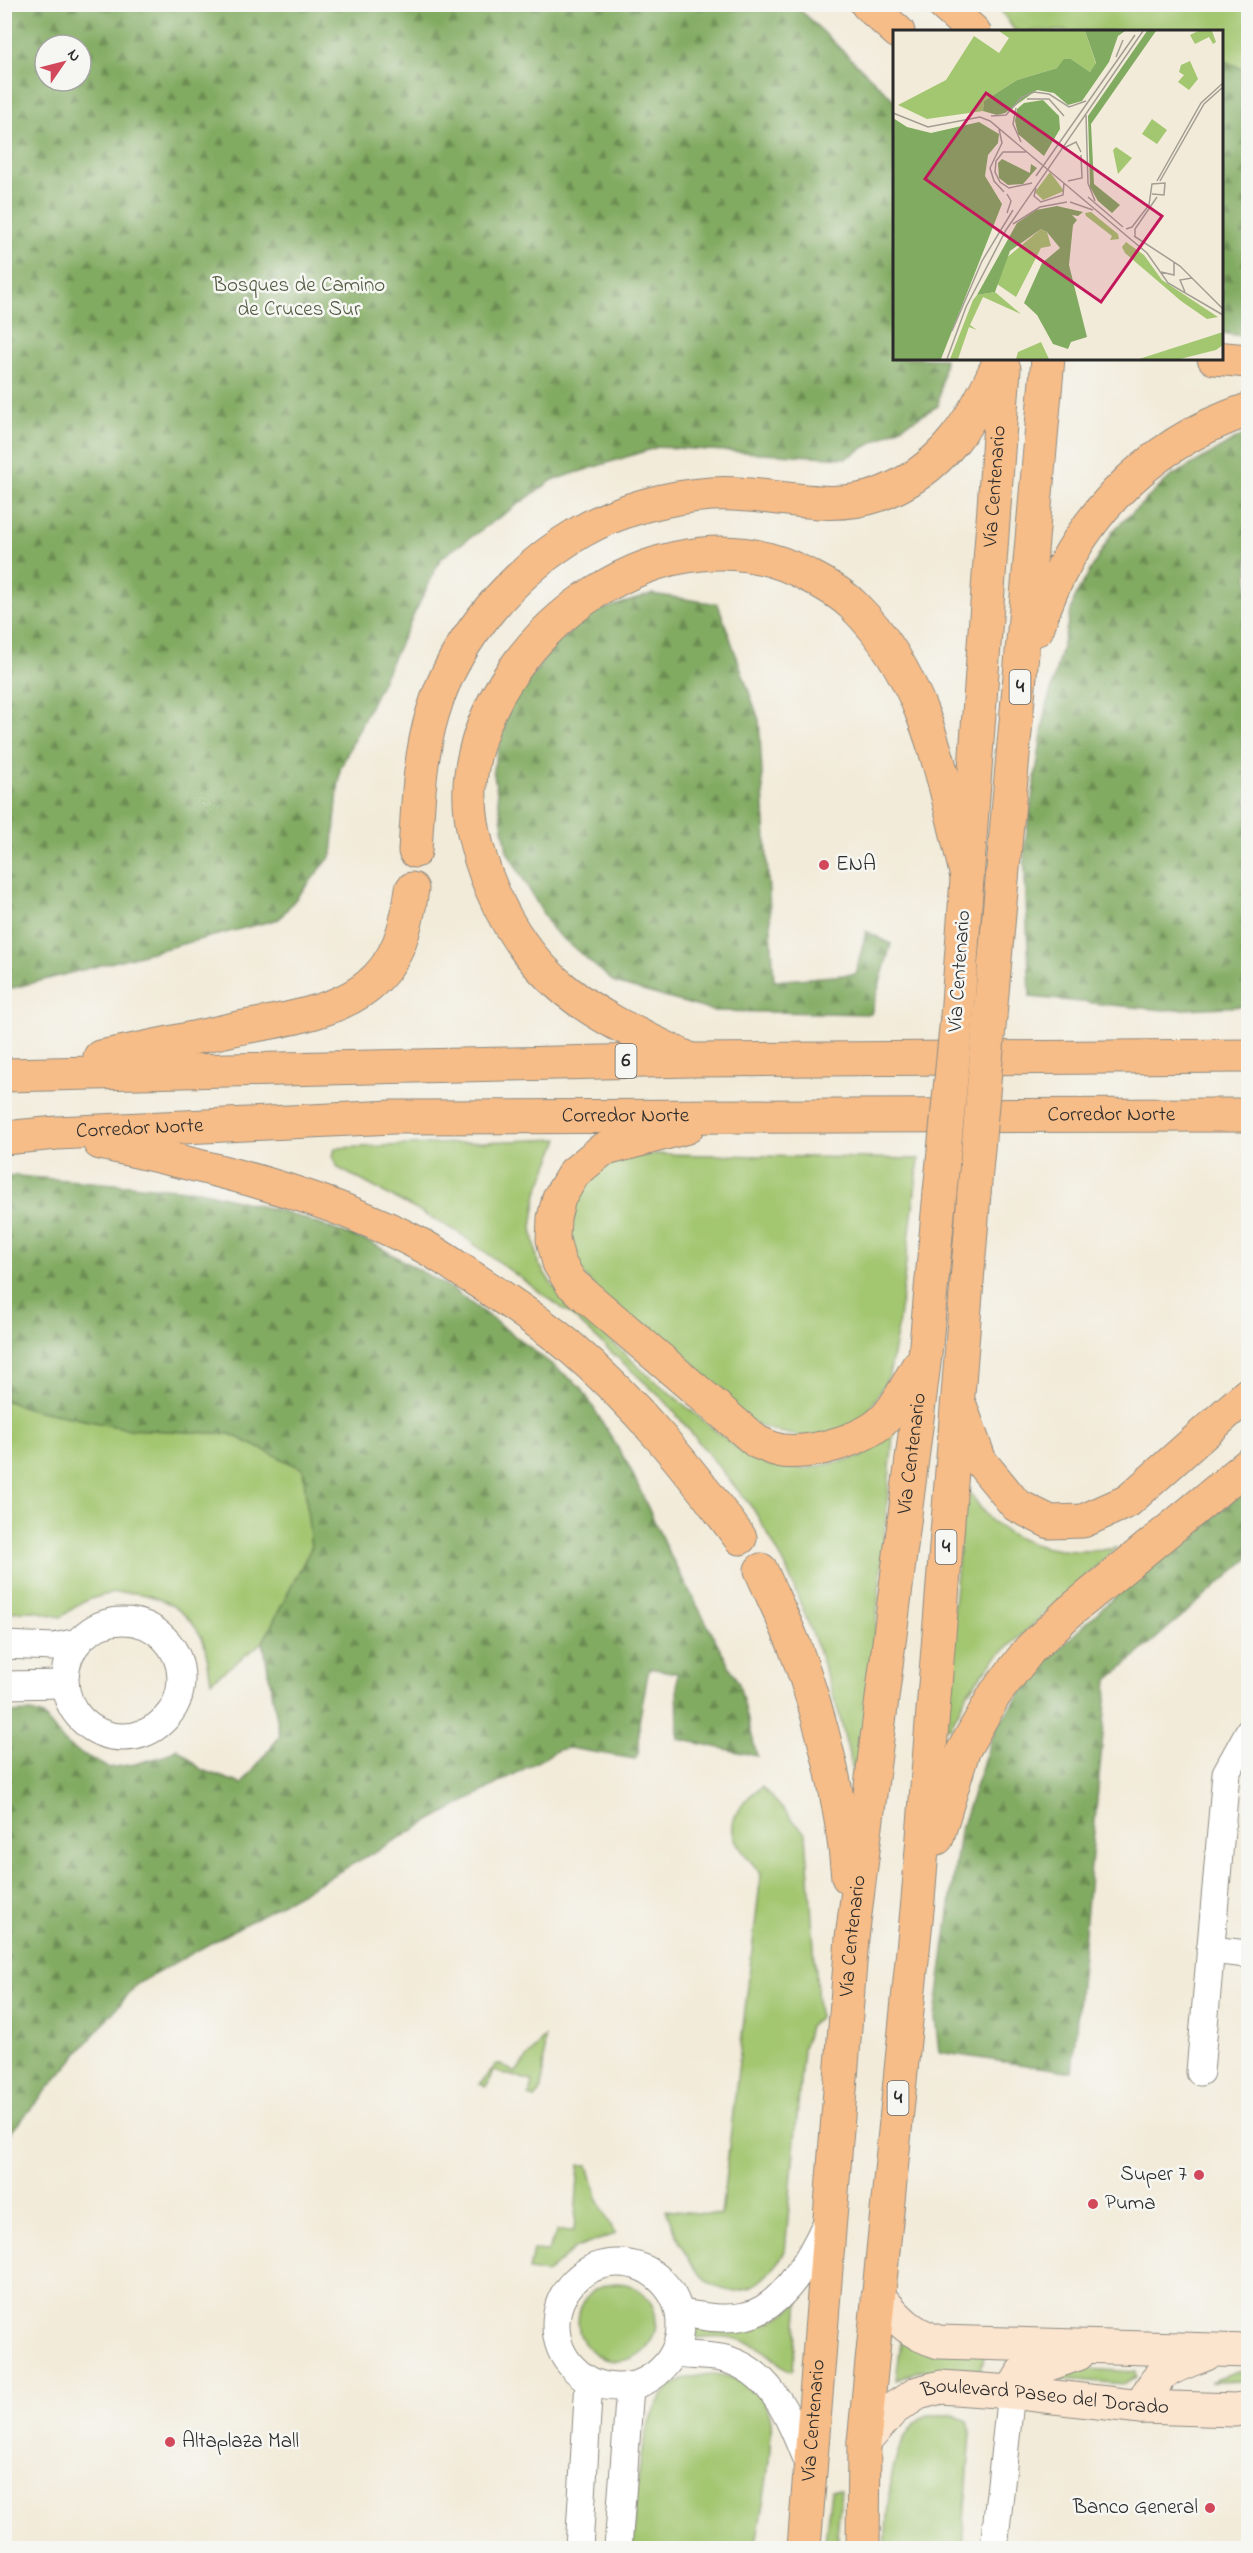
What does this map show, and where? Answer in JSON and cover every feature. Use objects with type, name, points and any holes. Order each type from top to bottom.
[{"type":"highway","points":[[867,4],[896,30]]},
{"type":"highway","points":[[943,4],[972,30]]},
{"type":"highway","points":[[1223,359],[1248,362]]},
{"type":"highway","points":[[415,851],[418,787],[433,713],[444,683],[456,657],[490,611],[523,576],[552,551],[582,531],[609,518],[675,498],[746,493],[821,502],[852,501],[876,496],[906,483],[925,469],[967,425],[1002,360]]},
{"type":"highway","name":"Vía Centenario","points":[[804,2548],[852,1938],[925,1354],[957,1017],[1003,360]]},
{"type":"highway","name":"Vía Centenario","points":[[863,2548],[864,2442],[918,1900],[974,1193],[1048,360]]},
{"type":"highway","points":[[1021,679],[1046,602],[1062,566],[1083,531],[1106,503],[1130,478],[1181,441],[1230,416],[1248,411]]},
{"type":"highway","points":[[692,1060],[626,1029],[595,1011],[564,989],[539,965],[517,938],[498,907],[484,872],[475,838],[471,808],[471,777],[476,749],[488,715],[504,682],[523,656],[547,630],[581,602],[632,573],[662,561],[716,553],[745,554],[772,560],[799,570],[852,603],[872,625],[892,653],[922,710],[945,786],[967,877]]},
{"type":"highway","points":[[13,1074],[302,1015],[347,998],[368,987],[388,964],[402,941],[412,890]]},
{"type":"highway","name":"6","points":[[13,1074],[692,1060],[1248,1056]]},
{"type":"highway","points":[[1193,1114],[1248,1136]]},
{"type":"highway","points":[[729,1115],[602,1150],[574,1173],[559,1198],[554,1218],[553,1239],[559,1263],[571,1283],[757,1442],[781,1451],[804,1451],[831,1446],[866,1431],[888,1415],[925,1354]]},
{"type":"highway","name":"Corredor Norte","points":[[4,1138],[57,1133],[393,1117],[1248,1115]]},
{"type":"highway","points":[[57,1133],[230,1172],[338,1208],[423,1246],[510,1302],[569,1346],[625,1401],[695,1477],[740,1538]]},
{"type":"highway","points":[[957,1400],[980,1461],[1016,1505],[1050,1522],[1083,1521],[1128,1501],[1248,1394]]},
{"type":"highway","points":[[918,1900],[963,1751],[995,1694],[1030,1649],[1068,1613],[1248,1465]]},
{"type":"highway","points":[[760,1570],[796,1649],[828,1764],[845,1846],[852,1938]]},
{"type":"street","points":[[128,1621],[147,1625],[162,1636],[174,1651],[181,1669],[181,1688],[175,1706],[164,1721],[149,1732],[131,1737],[112,1737],[94,1730],[80,1718],[69,1702],[64,1684],[65,1669],[70,1654],[78,1642],[92,1629],[109,1622],[128,1621]]},
{"type":"street","points":[[4,1645],[54,1647],[78,1642]]},
{"type":"street","points":[[4,1685],[64,1684]]},
{"type":"street","points":[[1200,2072],[1226,1773],[1248,1733]]},
{"type":"street","points":[[1210,1950],[1248,1954]]},
{"type":"street","points":[[680,2313],[717,2318],[746,2316],[768,2306],[795,2279],[813,2250],[831,2212]]},
{"type":"street","points":[[619,2262],[640,2266],[659,2277],[672,2293],[680,2313],[680,2335],[674,2354],[663,2370],[647,2381],[630,2387],[609,2387],[589,2381],[565,2359],[558,2344],[557,2311],[565,2292],[579,2275],[598,2265],[619,2262]]},
{"type":"street","points":[[878,2296],[902,2324],[918,2336],[939,2342],[1248,2351]]},
{"type":"street","points":[[994,2548],[1011,2392],[1023,2373],[1100,2347]]},
{"type":"street","points":[[1141,2407],[1157,2378],[1172,2367],[1213,2351]]},
{"type":"street","points":[[674,2354],[722,2358],[750,2369],[772,2391],[792,2424],[811,2472]]},
{"type":"street","points":[[579,2548],[589,2381]]},
{"type":"street","points":[[618,2548],[630,2387]]},
{"type":"street","name":"Boulevard Paseo del Dorado","points":[[864,2442],[894,2409],[918,2393],[941,2387],[1011,2392],[1141,2407],[1235,2410],[1248,2408]]},
{"type":"green space","name":"Bosques de Camino de Cruces Sur","points":[[5,4],[795,5],[893,99],[893,360],[945,360],[938,406],[846,458],[658,447],[553,480],[441,558],[340,769],[332,855],[279,919],[5,990]]},
{"type":"green space","points":[[997,5],[1248,5],[1248,72],[1223,60],[1223,30],[1014,30]]},
{"type":"green space","points":[[1223,60],[1248,72],[1248,337],[1223,333]]},
{"type":"green space","points":[[1248,432],[1248,1006],[1164,1010],[1030,997],[1024,850],[1045,714],[1074,599],[1113,531],[1170,477]]},
{"type":"green space","points":[[652,594],[718,604],[759,720],[774,981],[856,974],[866,931],[891,944],[871,1014],[713,1011],[615,983],[552,929],[507,851],[493,769],[509,707],[553,647],[591,613]]},
{"type":"green space","points":[[559,1139],[537,1193],[532,1228],[538,1263],[553,1286],[643,1371],[737,1448],[770,1465],[805,1469],[861,1457],[878,1445],[894,1424],[859,1817],[854,1775],[839,1714],[816,1643],[785,1565],[754,1510],[667,1403],[570,1314],[456,1231],[338,1168],[333,1157],[335,1148]]},
{"type":"green space","points":[[657,1154],[919,1159],[898,1328],[889,1376],[865,1417],[836,1433],[802,1437],[775,1431],[748,1421],[597,1291],[575,1264],[567,1234],[576,1197],[597,1172],[620,1158]]},
{"type":"green space","points":[[5,1175],[200,1191],[285,1212],[372,1243],[452,1289],[581,1387],[630,1468],[667,1549],[739,1684],[757,1756],[678,1739],[677,1673],[649,1668],[639,1722],[639,1752],[635,1759],[569,1748],[558,1750],[137,1984],[5,2139],[5,1713],[32,1712],[43,1716],[68,1746],[108,1768],[164,1756],[177,1748],[202,1770],[242,1784],[280,1736],[263,1642],[311,1548],[303,1469],[230,1434],[129,1429],[30,1409],[5,1400]]},
{"type":"green space","points":[[4,1400],[30,1409],[129,1429],[230,1434],[304,1469],[311,1548],[263,1642],[211,1681],[203,1641],[191,1622],[178,1610],[149,1596],[117,1593],[100,1596],[81,1603],[61,1617],[35,1611],[5,1612]]},
{"type":"green space","points":[[965,1484],[993,1522],[1021,1539],[1052,1549],[1084,1551],[1117,1548],[996,1658],[969,1690],[950,1728],[943,1726]]},
{"type":"green space","points":[[1248,1488],[1248,1559],[1108,1680],[1072,2072],[939,2052],[935,2017],[960,1831],[995,1728],[1043,1664],[1114,1597]]},
{"type":"green space","points":[[762,1787],[806,1834],[819,2017],[809,2027],[803,2049],[785,2252],[759,2282],[749,2288],[727,2291],[715,2286],[702,2276],[690,2262],[666,2210],[721,2215],[761,1874],[737,1844],[733,1823],[744,1802]]},
{"type":"green space","points":[[545,2037],[542,2089],[534,2098],[529,2096],[532,2081],[493,2071],[487,2087],[480,2084],[497,2064],[515,2073]]},
{"type":"green space","points":[[579,2165],[588,2165],[597,2197],[615,2234],[576,2248],[547,2273],[529,2270],[533,2250],[548,2251],[557,2231],[574,2231]]},
{"type":"green space","points":[[617,2283],[632,2286],[645,2294],[653,2307],[656,2322],[653,2337],[645,2350],[632,2358],[617,2361],[602,2358],[589,2350],[581,2337],[578,2322],[581,2307],[589,2294],[602,2286]]},
{"type":"green space","points":[[799,2301],[791,2371],[760,2349],[743,2341],[724,2337],[696,2338],[697,2327],[738,2331],[765,2324],[778,2318]]},
{"type":"green space","points":[[902,2335],[985,2354],[981,2371],[921,2370],[896,2380]]},
{"type":"green space","points":[[1055,2367],[1136,2372],[1136,2377],[1125,2384],[1041,2377]]},
{"type":"green space","points":[[1248,2368],[1248,2381],[1210,2382]]},
{"type":"green space","points":[[715,2374],[734,2379],[751,2388],[764,2402],[771,2421],[768,2473],[755,2548],[633,2548],[641,2456],[654,2410],[665,2393],[679,2382],[701,2375]]},
{"type":"green space","points":[[927,2415],[954,2415],[968,2422],[971,2432],[962,2548],[885,2548],[889,2494],[897,2455],[904,2438],[914,2425]]},
{"type":"green space","points":[[831,2490],[841,2490],[836,2548],[824,2548]]},
{"type":"place","name":"ENA","points":[[824,865]]},
{"type":"place","name":"Super 7","points":[[1199,2175]]},
{"type":"place","name":"Puma","points":[[1093,2204]]},
{"type":"place","name":"Altaplaza Mall","points":[[170,2442]]},
{"type":"place","name":"Banco General","points":[[1210,2508]]}]
